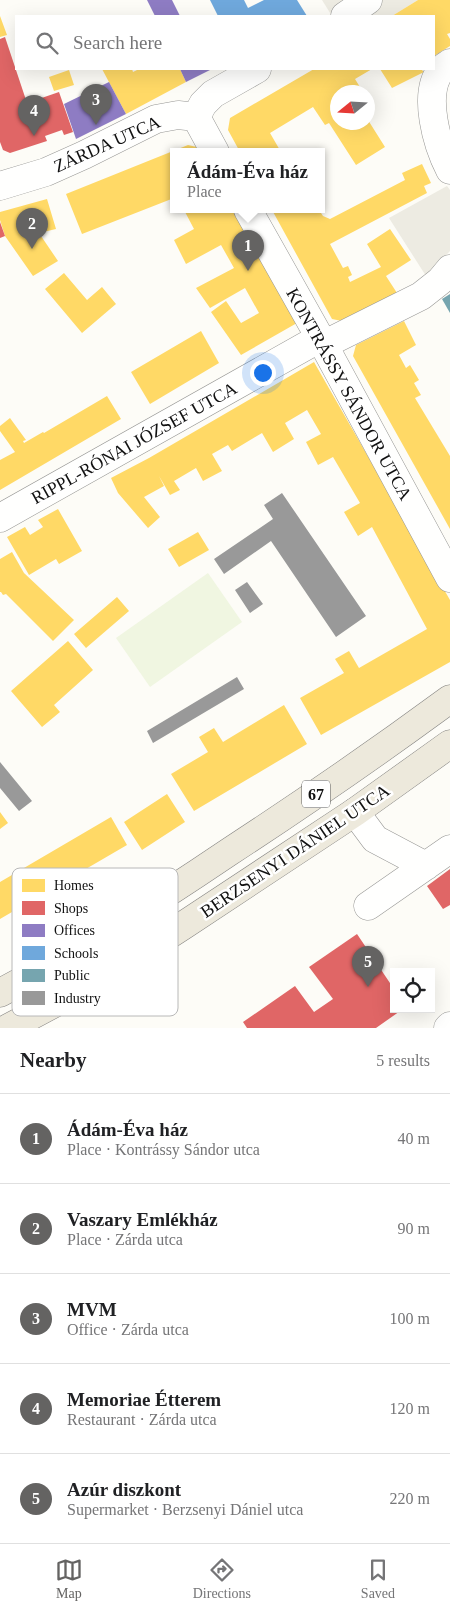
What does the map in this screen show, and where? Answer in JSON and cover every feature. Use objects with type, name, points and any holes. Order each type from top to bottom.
[{"type":"main road","name":"BERZSENYI DÁNIEL UTCA","points":[[178,887],[348,772],[450,699]]},
{"type":"main road","name":"BERZSENYI DÁNIEL UTCA","points":[[178,929],[437,760],[450,744]]},
{"type":"main road","name":"BERZSENYI DÁNIEL UTCA","points":[[0,993],[12,987]]},
{"type":"main road","name":"BERZSENYI DÁNIEL UTCA","points":[[8,1028],[30,1016]]},
{"type":"street","points":[[346,15],[368,0]]},
{"type":"street","points":[[445,66],[433,87],[433,111],[437,140],[450,170]]},
{"type":"street","points":[[213,148],[196,117],[202,104],[213,94],[255,70]]},
{"type":"street","name":"ZÁRDA UTCA","points":[[0,186],[17,182],[61,165],[156,119],[178,115],[196,117]]},
{"type":"street","name":"KONTRÁSSY SÁNDOR UTCA","points":[[250,213],[450,578]]},
{"type":"street","name":"RIPPL-RÓNAI JÓZSEF UTCA","points":[[0,518],[322,342],[421,296],[440,281],[450,269]]},
{"type":"street","points":[[355,812],[375,839],[426,866]]},
{"type":"street","points":[[368,906],[450,849]]},
{"type":"green space","points":[[208,573],[242,622],[150,687],[116,638]]},
{"type":"shaded area","points":[[322,0],[418,0],[394,15],[331,15]]},
{"type":"shaded area","points":[[447,186],[450,190],[450,251],[426,276],[389,218]]},
{"type":"building: Homes","points":[[418,0],[450,0],[450,33],[447,34],[450,39],[450,46],[435,55],[435,15],[394,15]]},
{"type":"building: Homes","points":[[0,16],[7,35],[0,37]]},
{"type":"building: Homes","points":[[69,70],[74,85],[54,91],[49,77]]},
{"type":"building: Homes","points":[[103,70],[132,70],[133,72],[137,70],[180,70],[186,82],[126,114]]},
{"type":"building: Homes","points":[[312,70],[370,70],[355,79],[359,85],[330,85],[330,125],[329,123],[325,125],[313,107],[270,133],[279,148],[238,148],[228,130],[230,118]]},
{"type":"building: Homes","points":[[381,70],[422,70],[424,72],[392,88]]},
{"type":"building: Homes","points":[[334,130],[374,130],[385,147],[356,165]]},
{"type":"building: Homes","points":[[188,145],[201,148],[181,148]]},
{"type":"building: Homes","points":[[170,152],[170,200],[82,234],[66,194]]},
{"type":"building: Homes","points":[[422,164],[431,183],[424,186],[427,193],[330,244],[343,268],[348,266],[352,275],[348,277],[350,282],[381,267],[367,244],[390,229],[411,260],[386,276],[397,293],[342,321],[332,319],[274,213],[321,213],[330,219],[405,180],[402,173]]},
{"type":"building: Homes","points":[[47,199],[56,229],[39,233],[58,261],[33,276],[5,236],[0,220],[0,212]]},
{"type":"building: Homes","points":[[186,213],[237,213],[297,323],[241,355],[211,312],[226,301],[241,323],[259,313],[245,288],[210,308],[196,288],[234,268],[221,245],[186,264],[174,240],[194,229]]},
{"type":"building: Homes","points":[[64,273],[87,300],[102,287],[116,304],[82,333],[45,289]]},
{"type":"building: Homes","points":[[404,321],[416,345],[399,355],[406,368],[410,365],[419,380],[414,383],[421,395],[415,398],[450,456],[450,529],[353,356],[356,345]]},
{"type":"building: Homes","points":[[201,331],[219,363],[150,404],[131,372]]},
{"type":"building: Homes","points":[[314,362],[450,600],[450,662],[321,735],[300,698],[344,673],[335,659],[349,651],[359,668],[427,629],[372,527],[358,536],[344,512],[360,503],[333,457],[318,465],[306,442],[321,434],[307,410],[285,423],[294,439],[273,452],[262,433],[232,451],[228,445],[212,454],[222,471],[203,481],[196,468],[174,481],[180,490],[170,495],[159,476],[164,486],[144,497],[160,517],[148,528],[118,493],[111,478]]},
{"type":"building: Homes","points":[[107,396],[121,419],[0,490],[0,460],[15,452],[0,431],[0,426],[10,418],[26,440],[23,441],[24,443]]},
{"type":"building: Homes","points":[[58,509],[82,551],[59,564],[56,559],[29,575],[7,537],[25,527],[30,535],[43,527],[38,520]]},
{"type":"building: Homes","points":[[198,532],[209,550],[179,567],[168,549]]},
{"type":"building: Homes","points":[[12,552],[24,573],[74,620],[53,641],[6,594],[3,595],[0,592],[0,559]]},
{"type":"building: Homes","points":[[117,597],[129,611],[86,648],[74,634]]},
{"type":"building: Homes","points":[[68,641],[93,670],[54,705],[60,712],[42,727],[11,691]]},
{"type":"building: Homes","points":[[284,705],[307,744],[194,811],[171,774],[208,752],[199,737],[214,728],[223,742]]},
{"type":"building: Homes","points":[[167,794],[185,822],[142,850],[124,822]]},
{"type":"building: Homes","points":[[0,812],[8,823],[0,829]]},
{"type":"building: Homes","points":[[111,817],[127,845],[88,868],[24,868]]},
{"type":"building: Homes","points":[[12,875],[12,912],[0,919],[0,882]]},
{"type":"building: Shops","points":[[5,37],[27,103],[59,92],[73,132],[64,135],[62,130],[45,136],[47,141],[10,153],[3,150],[0,142],[0,39]]},
{"type":"building: Shops","points":[[0,222],[5,236],[0,238]]},
{"type":"building: Shops","points":[[450,869],[450,905],[443,909],[427,886]]},
{"type":"building: Shops","points":[[357,934],[390,983],[390,1013],[397,1013],[376,1028],[247,1028],[243,1022],[295,986],[314,1012],[333,999],[309,967]]},
{"type":"building: Offices","points":[[147,0],[172,0],[180,15],[154,15]]},
{"type":"building: Offices","points":[[180,70],[210,70],[186,82]]},
{"type":"building: Offices","points":[[109,82],[126,114],[76,139],[64,104]]},
{"type":"building: Schools","points":[[210,0],[244,0],[248,8],[264,0],[297,0],[306,15],[218,15]]},
{"type":"building: Public","points":[[450,294],[450,313],[442,299]]},
{"type":"building: Industry","points":[[282,493],[366,616],[336,637],[271,541],[224,574],[214,559],[273,519],[264,505]]},
{"type":"building: Industry","points":[[247,582],[263,604],[250,613],[235,590]]},
{"type":"building: Industry","points":[[237,677],[244,689],[153,743],[147,731]]},
{"type":"building: Industry","points":[[0,762],[32,801],[19,811],[0,788]]},
{"type":"place","name":"MVM","points":[[96,125]]},
{"type":"place","name":"Memoriae Étterem","points":[[34,136]]},
{"type":"place","name":"Vaszary Emlékház","points":[[32,249]]},
{"type":"place","name":"Ádám-Éva ház","points":[[248,271]]},
{"type":"place","name":"Azúr diszkont","points":[[368,987]]}]
